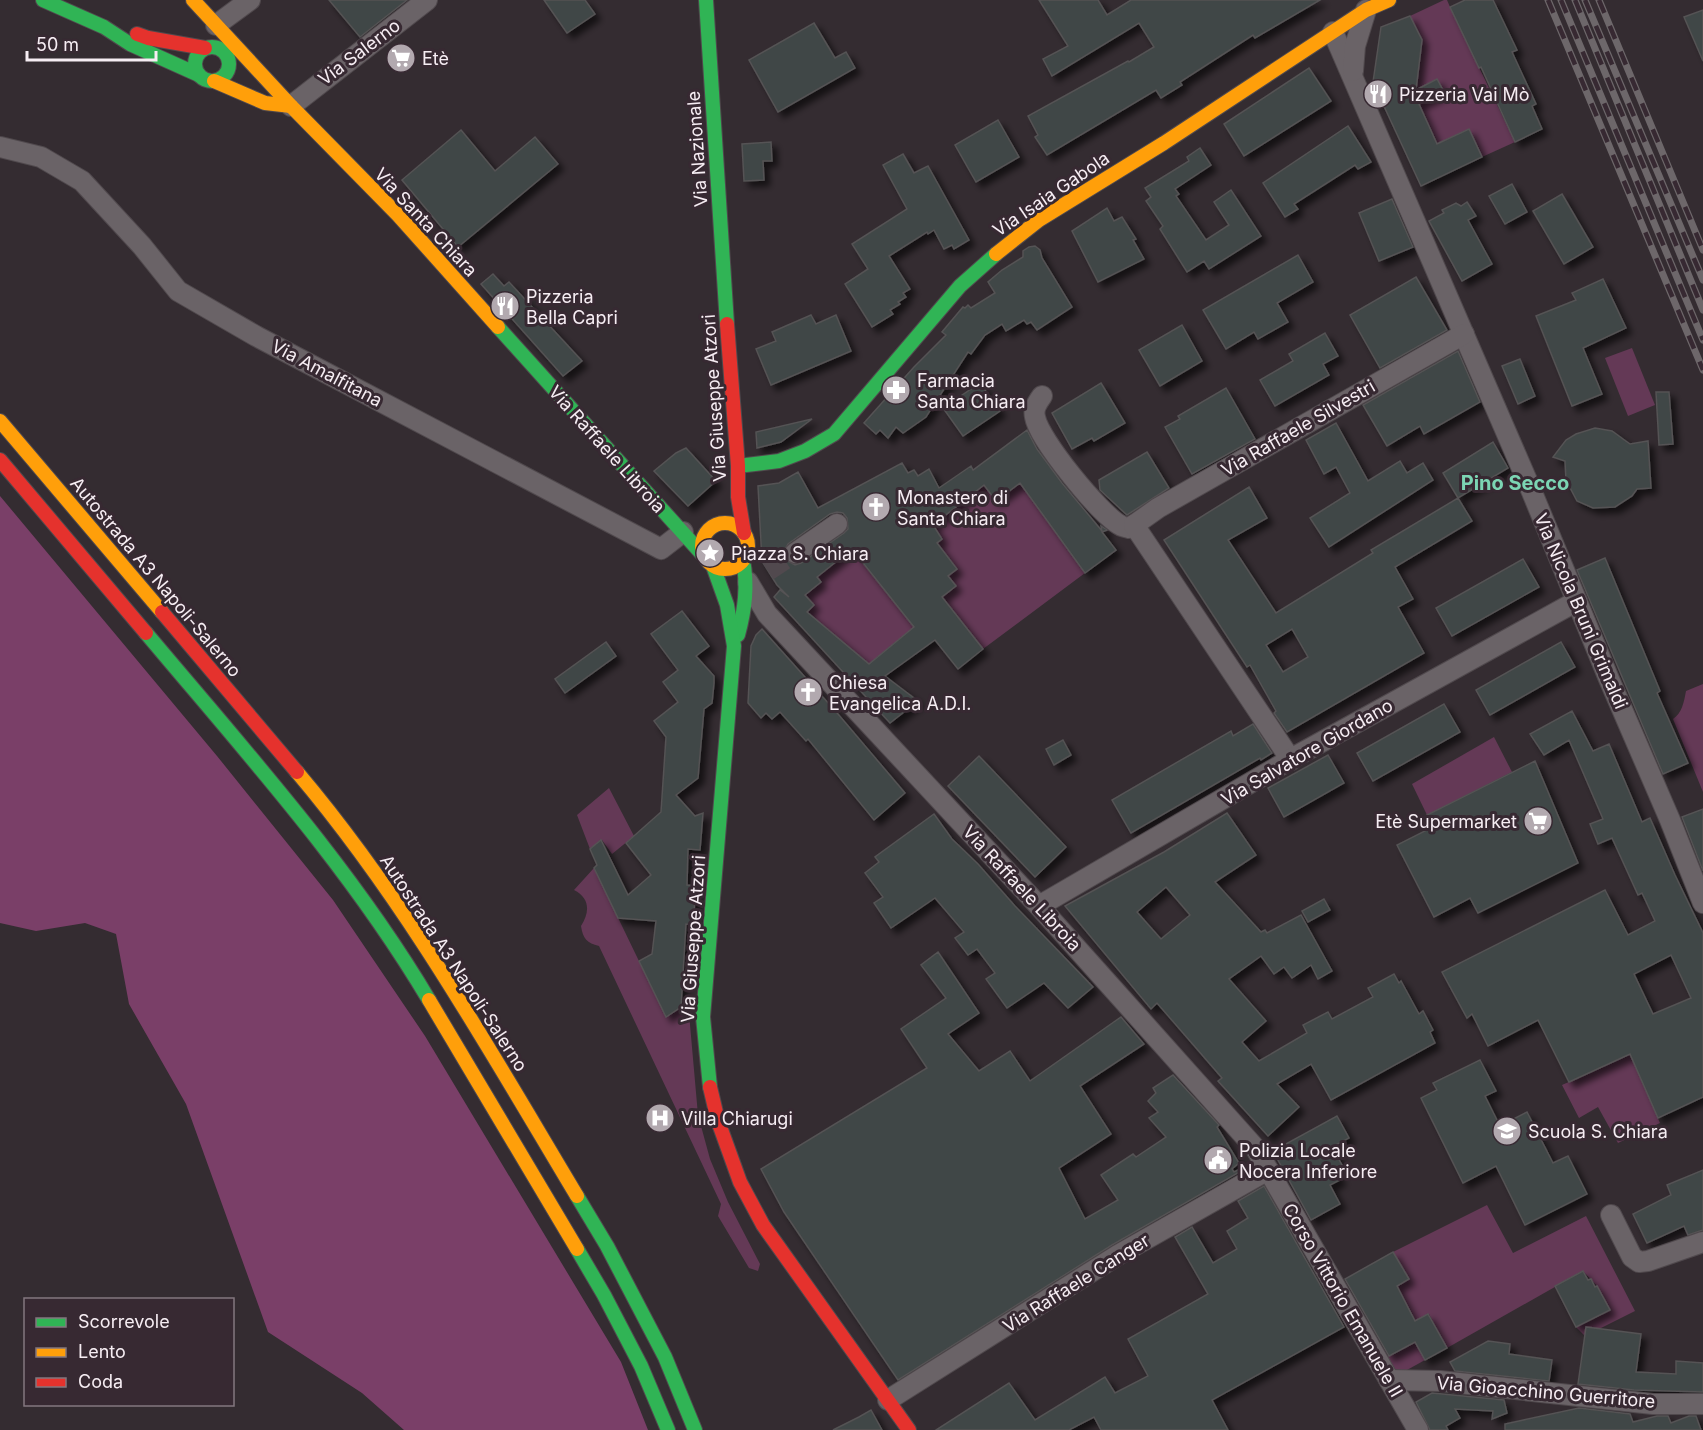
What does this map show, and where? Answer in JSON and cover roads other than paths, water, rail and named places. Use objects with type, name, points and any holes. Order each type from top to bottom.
[{"type":"main road","points":[[43,0],[104,27],[130,44],[208,81],[220,79],[228,68],[216,25]]},
{"type":"main road","name":"Via Nazionale","points":[[705,0],[725,297]]},
{"type":"main road","name":"Via Isaia Gabola","points":[[738,466],[779,460],[805,451],[834,434],[960,286],[1009,242],[1039,220],[1164,143],[1366,10],[1389,0]]},
{"type":"main road","points":[[188,34],[194,2]]},
{"type":"main road","name":"Via Santa Chiara","points":[[194,2],[291,106],[398,215],[532,365]]},
{"type":"main road","points":[[104,27],[123,29],[148,38],[188,34],[205,48]]},
{"type":"main road","points":[[199,75],[195,63],[200,51],[205,48],[211,47],[247,59]]},
{"type":"main road","points":[[214,81],[265,103],[291,106]]},
{"type":"main road","name":"Via Giuseppe Atzori","points":[[725,297],[738,466],[738,497],[748,547],[743,560],[748,580],[736,607],[703,1017],[708,1078],[718,1121],[740,1182],[763,1225],[909,1430]]},
{"type":"main road","name":"Via Raffaele Libroia","points":[[532,365],[702,554]]},
{"type":"main road","name":"Autostrada A3 Napoli-Salerno","points":[[0,421],[302,778],[387,889],[457,996],[607,1246],[665,1357],[695,1430]]},
{"type":"main road","points":[[0,460],[306,823],[389,937],[427,996],[604,1295],[641,1366],[668,1430]]},
{"type":"main road","name":"Via Giuseppe Atzori","points":[[709,529],[738,497]]},
{"type":"main road","points":[[683,532],[709,529],[726,522],[733,524],[744,533]]},
{"type":"main road","points":[[709,529],[701,546],[702,554],[713,566],[736,607]]},
{"type":"main road","points":[[713,566],[732,568],[743,560]]},
{"type":"street","points":[[216,25],[250,0]]},
{"type":"street","name":"Via Salerno","points":[[291,106],[419,2]]},
{"type":"street","name":"Via Nicola Bruni Grimaldi","points":[[1357,88],[1353,71],[1354,46],[1366,10]]},
{"type":"street","name":"Via Nicola Bruni Grimaldi","points":[[1334,32],[1670,820],[1703,903]]},
{"type":"street","name":"Via Amalfitana","points":[[0,147],[41,157],[82,181],[142,246],[178,291],[256,336],[661,549],[683,532]]},
{"type":"street","name":"Via Raffaele Silvestri","points":[[1134,525],[1158,508],[1464,334]]},
{"type":"street","points":[[1042,396],[1036,404],[1034,414],[1038,429],[1092,500],[1121,526],[1129,528],[1134,525],[1291,760]]},
{"type":"street","points":[[795,553],[837,524]]},
{"type":"street","name":"Via Raffaele Libroia","points":[[748,580],[767,614],[1039,906],[1256,1149],[1268,1170]]},
{"type":"street","name":"Via Salvatore Giordano","points":[[1039,906],[1291,760],[1577,601]]},
{"type":"street","points":[[736,607],[767,614]]},
{"type":"street","name":"Via Raffaele Canger","points":[[888,1400],[1118,1255],[1268,1170]]},
{"type":"street","name":"Corso Vittorio Emanuele II","points":[[1268,1170],[1418,1430]]},
{"type":"street","points":[[1611,1215],[1632,1257],[1639,1262],[1703,1242]]},
{"type":"street","name":"Via Gioacchino Guerritore","points":[[1389,1380],[1440,1381],[1653,1404],[1703,1404]]},
{"type":"tunnel","points":[[768,571],[795,553]]},
{"type":"railway","points":[[1548,0],[1703,370]]},
{"type":"railway","points":[[1561,0],[1703,340]]},
{"type":"railway","points":[[1575,0],[1703,310]]},
{"type":"railway","points":[[1585,0],[1703,280]]},
{"type":"railway","points":[[1599,0],[1703,250]]},
{"type":"place","name":"Etè","points":[[401,58]]},
{"type":"place","name":"Pizzeria Vai Mò","points":[[1378,94]]},
{"type":"place","name":"Pizzeria Bella Capri","points":[[505,306]]},
{"type":"place","name":"Farmacia Santa Chiara","points":[[896,390]]},
{"type":"place","name":"Monastero di Santa Chiara","points":[[876,507]]},
{"type":"place","name":"Piazza S. Chiara","points":[[710,553]]},
{"type":"place","name":"Chiesa Evangelica A.D.I.","points":[[808,692]]},
{"type":"place","name":"Etè Supermarket","points":[[1538,821]]},
{"type":"place","name":"Villa Chiarugi","points":[[660,1118]]},
{"type":"place","name":"Scuola S. Chiara","points":[[1507,1131]]},
{"type":"place","name":"Polizia Locale Nocera Inferiore","points":[[1218,1160]]},
{"type":"district","name":"Pino Secco","points":[[1515,483]]}]
